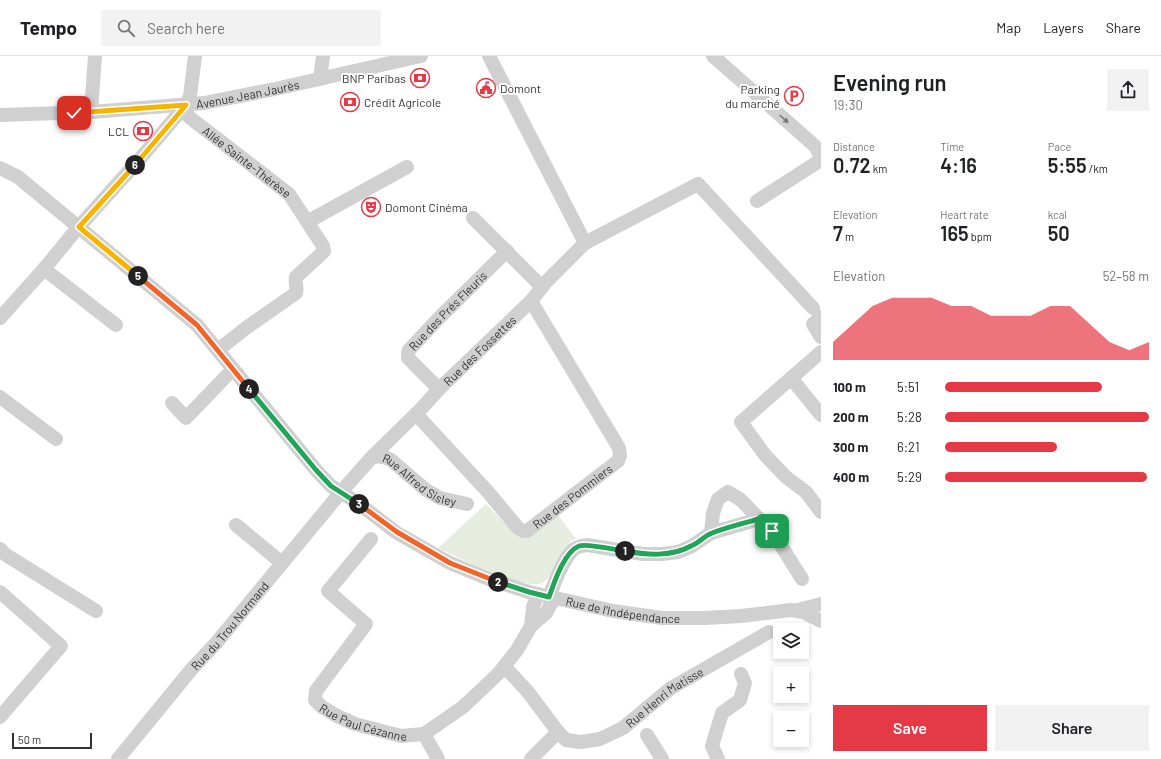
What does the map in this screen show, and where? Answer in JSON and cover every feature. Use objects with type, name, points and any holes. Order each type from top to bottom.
[{"type":"street","points":[[91,112],[95,56]]},
{"type":"street","points":[[0,318],[186,105],[190,96],[195,56]]},
{"type":"street","points":[[320,79],[323,56]]},
{"type":"street","name":"Avenue Jean Jaurès","points":[[0,115],[91,112],[204,103],[421,56]]},
{"type":"street","points":[[489,56],[585,243]]},
{"type":"street","points":[[713,56],[815,146],[821,157]]},
{"type":"street","name":"Allée Sainte-Thérèse","points":[[186,105],[186,111],[189,117],[289,194],[323,246],[324,251],[296,277],[296,293],[246,328],[218,350]]},
{"type":"street","points":[[757,201],[821,160]]},
{"type":"street","points":[[307,222],[407,167]]},
{"type":"street","name":"Rue de l'Indépendance","points":[[0,168],[18,177],[197,325],[316,470],[331,486],[358,503],[397,532],[450,563],[490,579],[547,596],[613,612],[662,618],[741,616],[798,610],[821,604]]},
{"type":"street","name":"Rue de l'Indépendance","points":[[0,173],[27,185]]},
{"type":"street","name":"Rue des Fossettes","points":[[373,456],[439,389],[531,301],[542,287],[585,243],[698,184],[817,312]]},
{"type":"street","points":[[473,218],[542,287]]},
{"type":"street","name":"Rue des Prés Fleuris","points":[[439,389],[408,358],[409,350],[506,251]]},
{"type":"street","points":[[44,269],[116,325]]},
{"type":"street","name":"Rue des Pommiers","points":[[416,414],[488,492],[518,528],[523,531],[528,531],[618,461],[620,456],[619,448],[531,301]]},
{"type":"street","points":[[817,312],[813,324],[821,337]]},
{"type":"street","points":[[821,352],[741,422],[765,455],[786,477],[806,492],[821,512]]},
{"type":"street","points":[[172,403],[186,418],[233,369]]},
{"type":"street","points":[[791,378],[821,415]]},
{"type":"street","points":[[0,396],[56,439]]},
{"type":"street","name":"Rue Alfred Sisley","points":[[340,492],[373,456],[384,457],[391,460],[426,490],[440,498],[467,504]]},
{"type":"street","name":"Rue du Trou Normand","points":[[118,759],[190,671],[217,642],[340,492]]},
{"type":"street","points":[[759,519],[711,533],[713,513],[718,500],[728,492],[741,500],[772,531],[802,579]]},
{"type":"street","points":[[236,525],[282,563]]},
{"type":"street","name":"Rue Paul Cézanne","points":[[371,539],[328,591],[366,624],[316,691],[315,700],[322,707],[355,724],[401,736],[424,734],[463,707],[490,683],[505,666],[524,639],[531,626],[546,613],[547,596],[565,560],[572,551],[579,546],[587,545],[642,554],[662,554],[678,552],[692,546],[711,533]]},
{"type":"street","points":[[0,549],[6,555],[96,611]]},
{"type":"street","points":[[0,592],[61,646],[0,717]]},
{"type":"street","name":"Rue de l'Indépendance","points":[[798,610],[821,621]]},
{"type":"street","name":"Rue Henri Matisse","points":[[505,666],[528,692],[558,732],[566,740],[581,742],[600,739],[623,728],[671,688],[769,632]]},
{"type":"street","points":[[718,759],[712,746],[722,713],[740,700],[745,683],[741,674]]},
{"type":"street","points":[[531,759],[558,732]]},
{"type":"street","points":[[424,734],[438,759]]},
{"type":"street","points":[[647,735],[662,759]]},
{"type":"shaded area","points":[[486,504],[519,537],[526,538],[558,515],[576,539],[571,541],[548,579],[544,582],[535,584],[508,578],[438,548]]},
{"type":"place","name":"BNP Paribas","points":[[420,78]]},
{"type":"place","name":"Domont","points":[[486,88]]},
{"type":"place","name":"Parking du marché","points":[[794,96]]},
{"type":"place","name":"Crédit Agricole","points":[[350,102]]},
{"type":"place","name":"LCL","points":[[143,131]]},
{"type":"place","name":"Domont Cinéma","points":[[371,207]]},
{"type":"route","points":[[74,113],[186,105],[79,227],[197,325],[316,470],[331,486],[358,503],[397,532],[450,563],[490,579],[549,597],[565,560],[572,551],[579,546],[587,545],[642,554],[662,554],[678,552],[692,546],[711,533],[759,519],[772,531]]}]
